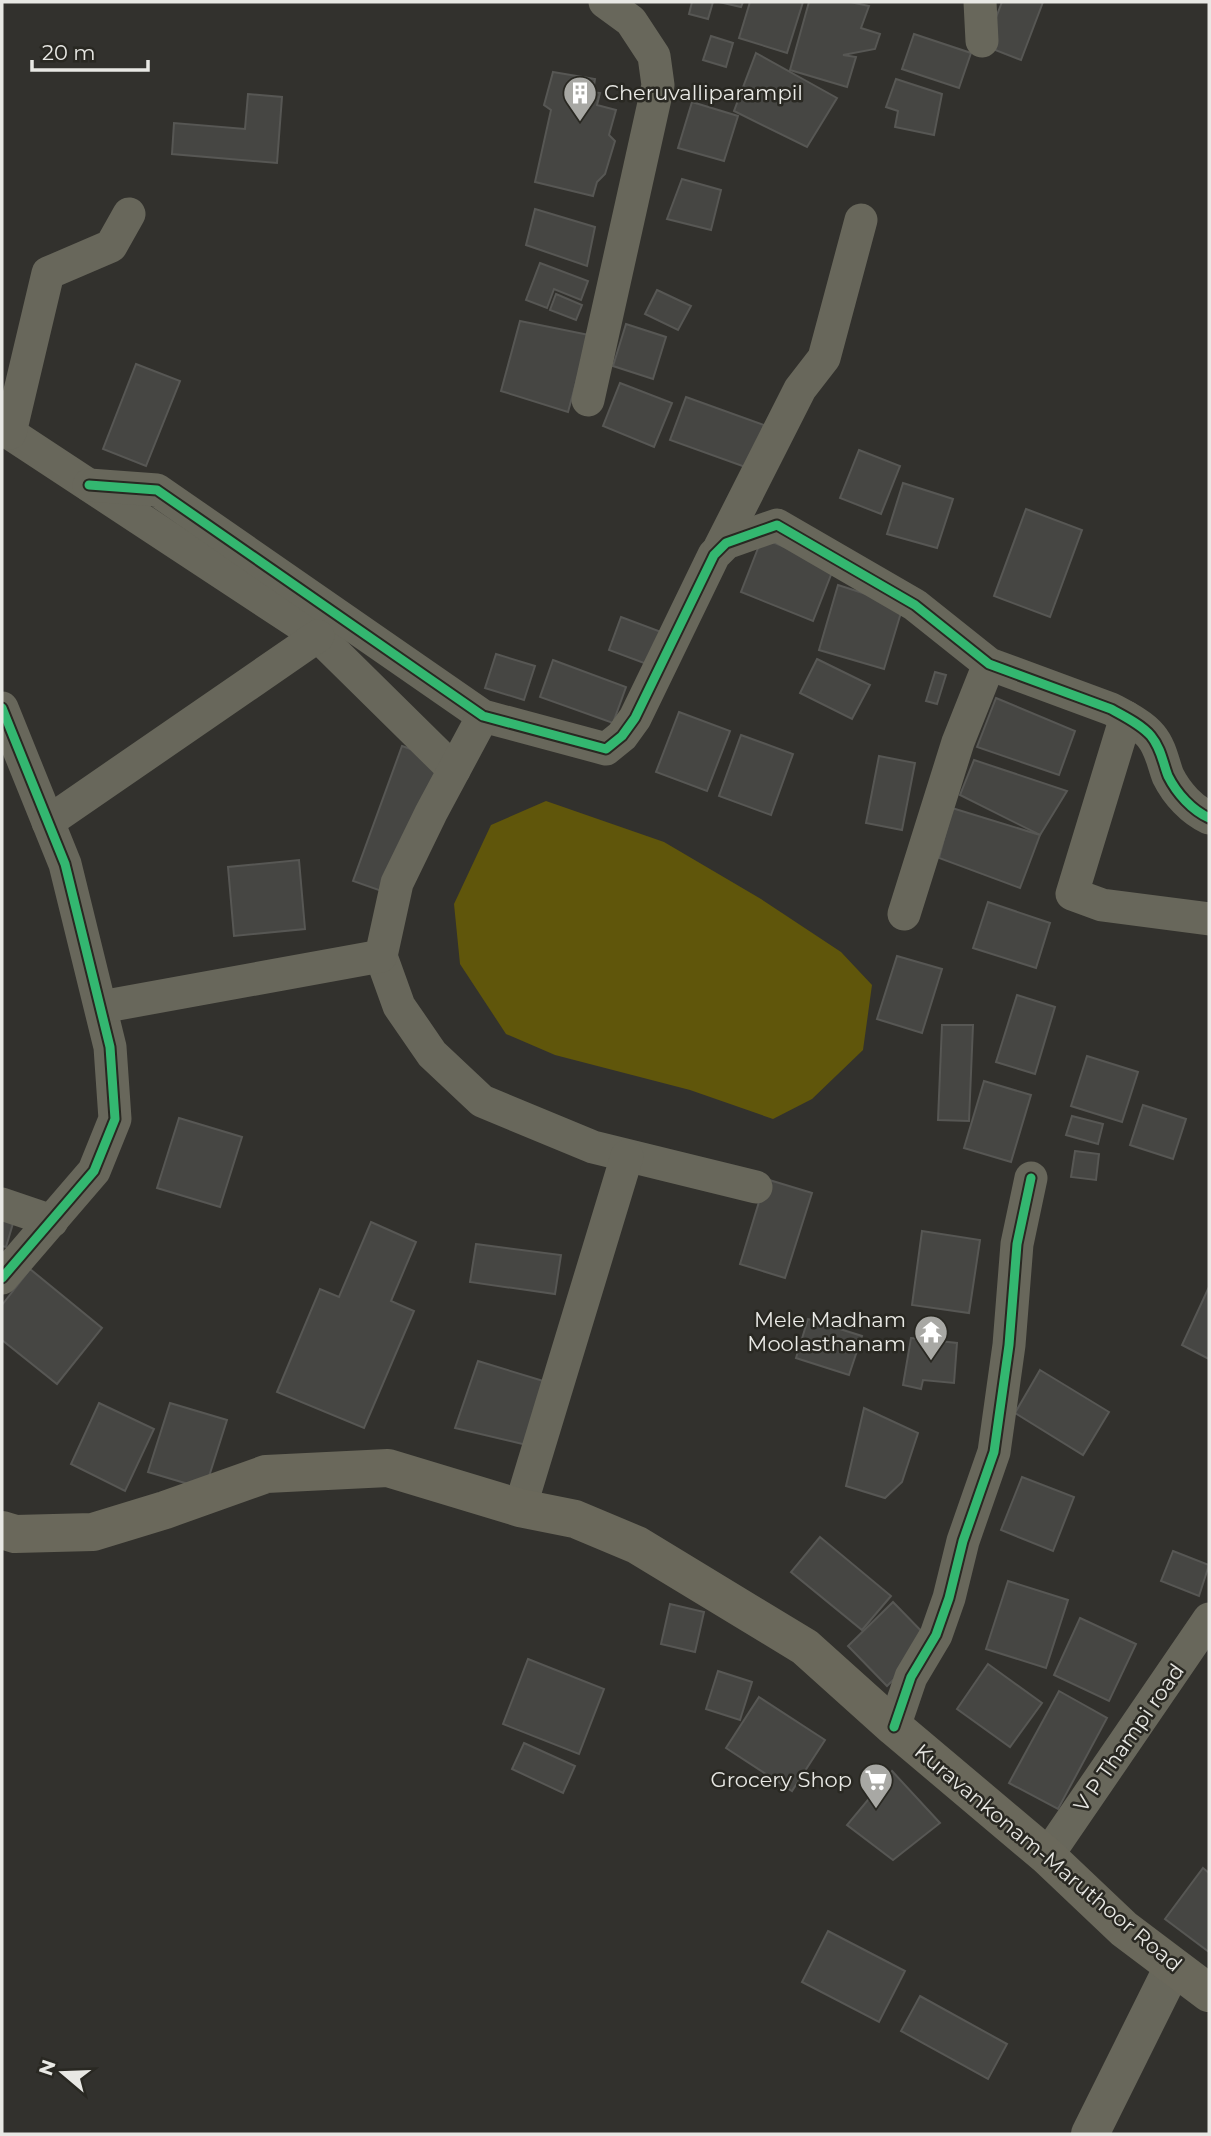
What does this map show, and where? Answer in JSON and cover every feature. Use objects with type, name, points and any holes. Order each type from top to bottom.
[{"type":"main road","name":"Kuravankonam-Maruthoor Road","points":[[2,1530],[15,1534],[93,1532],[266,1474],[388,1468],[520,1508],[575,1519],[638,1545],[805,1647],[894,1727],[1047,1856],[1124,1929],[1209,1993]]},
{"type":"street","points":[[588,400],[658,85],[654,56],[631,21],[605,2]]},
{"type":"street","points":[[980,2],[982,41]]},
{"type":"street","points":[[129,214],[111,246],[48,273],[6,430],[318,636],[454,770]]},
{"type":"street","points":[[89,485],[157,490],[483,716],[606,749],[622,736],[635,718],[714,555],[800,389],[824,358],[861,220]]},
{"type":"street","points":[[720,547],[777,525],[915,605],[989,664],[1126,717],[1150,734],[1177,790],[1196,812],[1209,818]]},
{"type":"street","points":[[48,822],[318,636]]},
{"type":"street","points":[[904,914],[958,742],[989,664]]},
{"type":"street","points":[[2,708],[65,863],[110,1047],[115,1119],[94,1171],[2,1278]]},
{"type":"street","points":[[483,716],[397,883],[382,956],[399,1006],[432,1054],[482,1101],[593,1147],[756,1187]]},
{"type":"street","points":[[1126,717],[1072,894],[1102,905],[1209,919]]},
{"type":"street","points":[[101,1007],[382,956]]},
{"type":"street","points":[[520,1508],[627,1156]]},
{"type":"street","points":[[894,1727],[911,1676],[936,1635],[949,1598],[963,1541],[994,1452],[1009,1345],[1017,1244],[1031,1178]]},
{"type":"street","points":[[2,1204],[52,1221]]},
{"type":"street","name":"V P Thampi road","points":[[1047,1856],[1207,1628]]},
{"type":"street","points":[[1090,2134],[1173,1966]]},
{"type":"shaded area","points":[[546,801],[664,842],[761,899],[841,952],[872,985],[863,1050],[812,1099],[773,1119],[690,1090],[555,1055],[506,1034],[460,964],[454,904],[491,825]]},
{"type":"building","points":[[692,2],[713,2],[708,19],[689,14]]},
{"type":"building","points":[[719,2],[743,2],[741,7]]},
{"type":"building","points":[[750,2],[803,2],[787,53],[739,38]]},
{"type":"building","points":[[809,2],[850,2],[869,6],[861,28],[880,34],[875,49],[843,55],[856,57],[847,87],[790,70]]},
{"type":"building","points":[[1002,2],[1043,2],[1021,60],[985,46]]},
{"type":"building","points":[[914,34],[971,53],[959,88],[902,69]]},
{"type":"building","points":[[711,36],[733,43],[726,67],[703,60]]},
{"type":"building","points":[[756,53],[837,98],[807,147],[734,111]]},
{"type":"building","name":"Cheruvalliparampil","points":[[553,72],[595,79],[593,92],[600,93],[597,105],[616,110],[609,135],[615,141],[605,174],[597,182],[593,196],[535,182],[551,110],[544,105]]},
{"type":"building","points":[[896,79],[942,94],[934,135],[895,127],[898,111],[886,107]]},
{"type":"building","points":[[248,94],[282,97],[277,163],[172,154],[174,123],[245,129]]},
{"type":"building","points":[[692,102],[738,116],[724,161],[678,148]]},
{"type":"building","points":[[682,179],[721,190],[711,230],[667,219]]},
{"type":"building","points":[[535,209],[595,227],[587,266],[526,245]]},
{"type":"building","points":[[540,263],[588,281],[581,300],[554,289],[547,308],[526,300]]},
{"type":"building","points":[[657,290],[691,306],[678,330],[645,314]]},
{"type":"building","points":[[556,294],[582,305],[576,320],[550,310]]},
{"type":"building","points":[[520,321],[589,335],[568,412],[501,391]]},
{"type":"building","points":[[626,324],[666,337],[653,379],[613,366]]},
{"type":"building","points":[[136,364],[180,381],[146,466],[103,449]]},
{"type":"building","points":[[620,383],[672,403],[654,447],[603,426]]},
{"type":"building","points":[[686,397],[764,425],[748,468],[670,440]]},
{"type":"building","points":[[859,450],[900,466],[881,514],[840,498]]},
{"type":"building","points":[[903,483],[953,499],[937,548],[887,534]]},
{"type":"building","points":[[1026,509],[1082,530],[1050,617],[994,596]]},
{"type":"building","points":[[762,538],[834,567],[813,621],[741,592]]},
{"type":"building","points":[[838,585],[903,606],[884,669],[819,650]]},
{"type":"building","points":[[621,617],[664,633],[652,666],[609,650]]},
{"type":"building","points":[[496,654],[535,666],[524,700],[485,688]]},
{"type":"building","points":[[817,659],[870,685],[852,719],[800,693]]},
{"type":"building","points":[[553,660],[626,687],[613,723],[540,697]]},
{"type":"building","points":[[935,672],[946,675],[937,704],[926,701]]},
{"type":"building","points":[[996,698],[1075,731],[1059,775],[977,747]]},
{"type":"building","points":[[679,712],[730,731],[707,791],[656,772]]},
{"type":"building","points":[[741,735],[793,754],[771,815],[719,796]]},
{"type":"building","points":[[402,746],[442,760],[393,895],[353,881]]},
{"type":"building","points":[[879,756],[915,763],[902,830],[866,823]]},
{"type":"building","points":[[974,760],[1067,791],[1040,835],[960,795]]},
{"type":"building","points":[[952,808],[1040,835],[1020,888],[939,858]]},
{"type":"building","points":[[299,860],[305,929],[234,936],[228,867]]},
{"type":"building","points":[[988,902],[1050,923],[1036,968],[973,948]]},
{"type":"building","points":[[897,956],[942,969],[922,1033],[877,1019]]},
{"type":"building","points":[[1017,995],[1055,1007],[1035,1074],[996,1062]]},
{"type":"building","points":[[942,1025],[973,1025],[969,1121],[938,1120]]},
{"type":"building","points":[[1087,1056],[1138,1072],[1122,1122],[1071,1106]]},
{"type":"building","points":[[984,1081],[1031,1095],[1011,1162],[964,1148]]},
{"type":"building","points":[[1143,1105],[1186,1119],[1173,1159],[1130,1145]]},
{"type":"building","points":[[1072,1116],[1103,1124],[1098,1144],[1066,1135]]},
{"type":"building","points":[[179,1118],[242,1137],[220,1207],[157,1188]]},
{"type":"building","points":[[1075,1151],[1099,1154],[1096,1180],[1071,1177]]},
{"type":"building","points":[[766,1179],[812,1193],[785,1278],[740,1264]]},
{"type":"building","points":[[2,1216],[14,1220],[6,1247],[2,1246]]},
{"type":"building","points":[[371,1222],[416,1242],[391,1301],[414,1311],[364,1428],[277,1392],[320,1289],[339,1297]]},
{"type":"building","points":[[922,1231],[980,1240],[969,1313],[912,1305]]},
{"type":"building","points":[[476,1244],[561,1255],[555,1294],[470,1282]]},
{"type":"building","points":[[30,1269],[102,1328],[57,1384],[2,1340],[2,1305]]},
{"type":"building","points":[[1209,1287],[1209,1359],[1182,1345]]},
{"type":"building","points":[[808,1319],[862,1336],[849,1375],[796,1358]]},
{"type":"building","name":"Mele Madham Moolasthanam","points":[[911,1338],[957,1343],[954,1383],[923,1380],[921,1389],[903,1385]]},
{"type":"building","points":[[478,1361],[553,1384],[531,1446],[455,1428]]},
{"type":"building","points":[[1040,1370],[1109,1412],[1083,1455],[1015,1413]]},
{"type":"building","points":[[99,1403],[154,1429],[125,1491],[71,1464]]},
{"type":"building","points":[[170,1403],[227,1420],[205,1489],[148,1472]]},
{"type":"building","points":[[864,1408],[918,1433],[902,1482],[885,1498],[846,1486]]},
{"type":"building","points":[[1022,1477],[1074,1497],[1053,1551],[1001,1530]]},
{"type":"building","points":[[820,1537],[891,1596],[862,1630],[791,1572]]},
{"type":"building","points":[[1173,1551],[1209,1565],[1199,1596],[1161,1581]]},
{"type":"building","points":[[1008,1581],[1068,1600],[1046,1668],[986,1649]]},
{"type":"building","points":[[893,1602],[932,1642],[887,1686],[848,1646]]},
{"type":"building","points":[[670,1604],[704,1612],[695,1652],[661,1644]]},
{"type":"building","points":[[1080,1618],[1136,1644],[1109,1701],[1054,1675]]},
{"type":"building","points":[[528,1659],[604,1689],[579,1754],[503,1724]]},
{"type":"building","points":[[988,1664],[1042,1703],[1010,1747],[957,1709]]},
{"type":"building","points":[[718,1671],[752,1682],[740,1720],[706,1709]]},
{"type":"building","points":[[1059,1691],[1107,1718],[1058,1809],[1009,1783]]},
{"type":"building","points":[[759,1697],[825,1740],[792,1791],[726,1748]]},
{"type":"building","points":[[524,1743],[575,1766],[563,1793],[512,1769]]},
{"type":"building","points":[[892,1771],[940,1823],[893,1860],[847,1825]]},
{"type":"building","points":[[1203,1868],[1209,1873],[1209,1952],[1165,1919]]},
{"type":"building","points":[[828,1931],[905,1971],[879,2022],[802,1982]]},
{"type":"building","points":[[920,1996],[1007,2044],[988,2079],[901,2031]]},
{"type":"cycle path","points":[[89,485],[157,490],[483,716],[606,749],[622,736],[635,718],[714,555],[726,543],[777,525],[915,605],[989,664],[1111,709],[1138,724],[1154,741],[1176,789],[1191,806],[1209,818]]},
{"type":"cycle path","points":[[2,708],[65,864],[110,1047],[115,1119],[94,1171],[2,1278]]},
{"type":"cycle path","points":[[894,1727],[911,1677],[936,1635],[949,1598],[963,1541],[994,1452],[1009,1345],[1017,1244],[1031,1178]]},
{"type":"place","name":"Cheruvalliparampil","points":[[580,123]]},
{"type":"place","name":"Mele Madham Moolasthanam","points":[[931,1362]]},
{"type":"place","name":"Grocery Shop","points":[[876,1810]]}]
